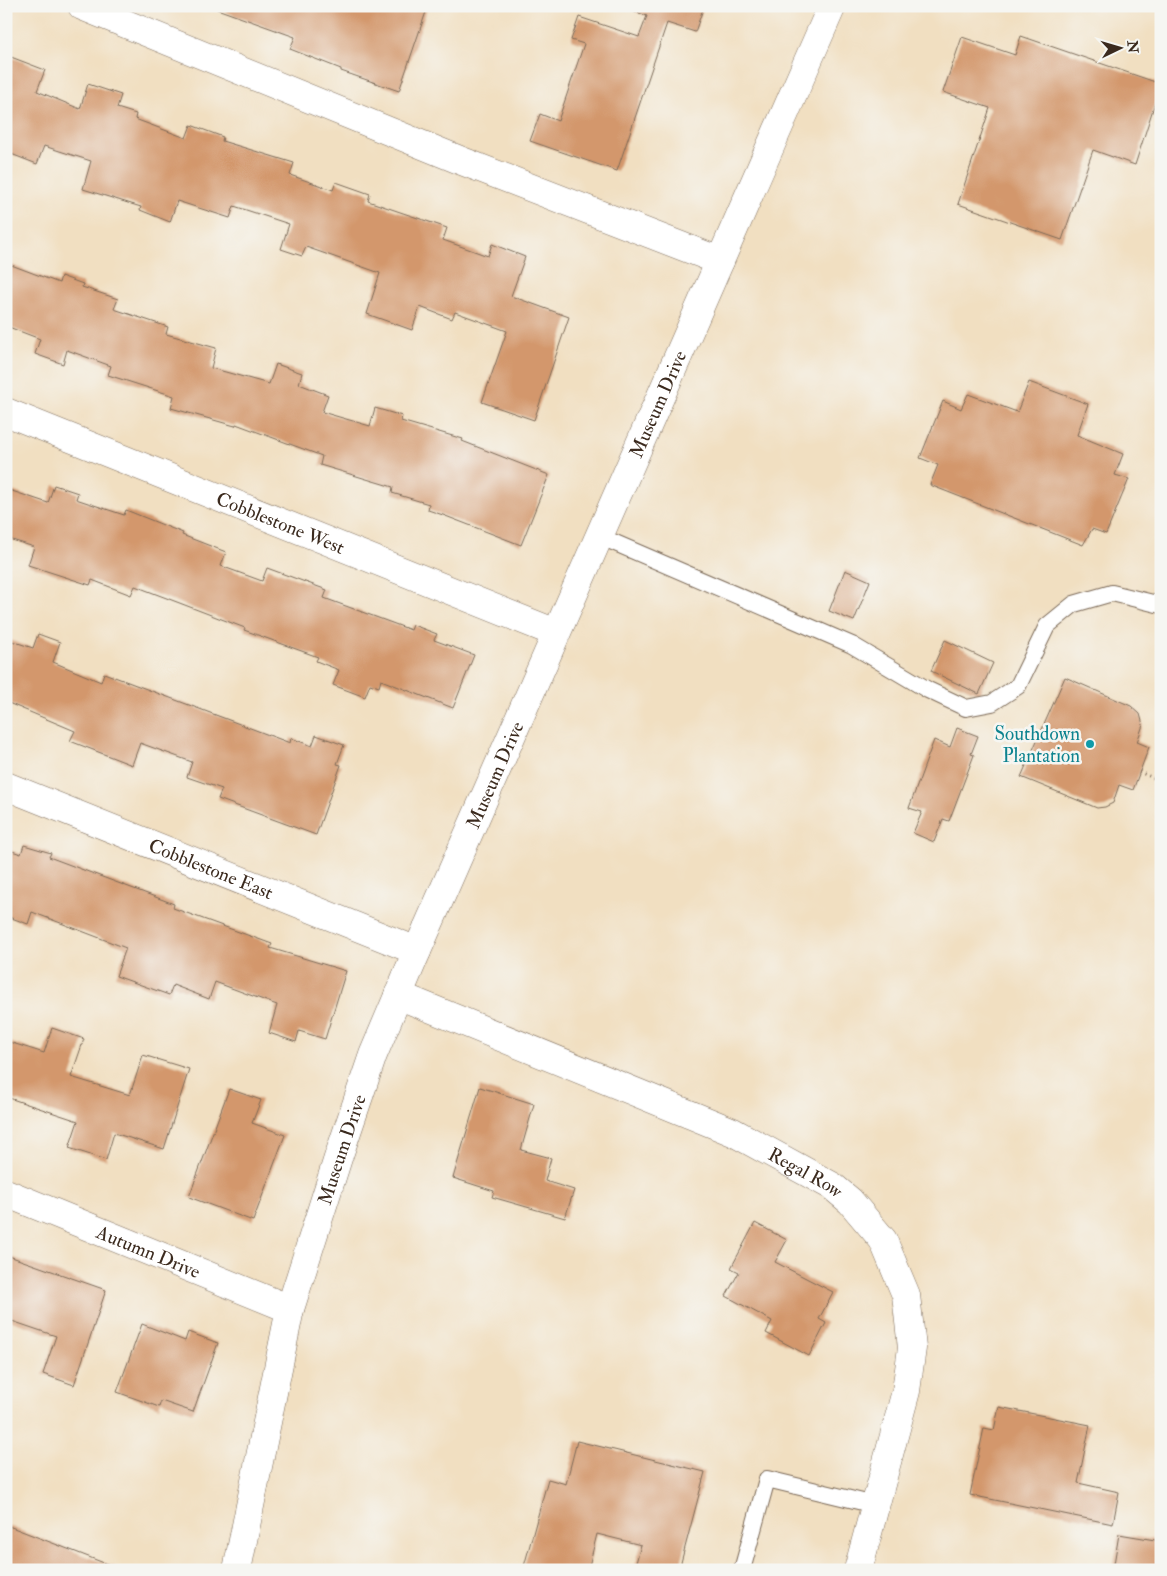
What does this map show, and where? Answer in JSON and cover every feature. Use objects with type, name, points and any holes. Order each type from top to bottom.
[{"type":"street","points":[[82,6],[462,161],[720,261]]},
{"type":"street","name":"Museum Drive","points":[[237,1570],[290,1309],[373,1055],[598,536],[832,6]]},
{"type":"street","name":"Cobblestone West","points":[[6,412],[556,633]]},
{"type":"street","name":"Cobblestone East","points":[[6,786],[417,951]]},
{"type":"street","name":"Regal Row","points":[[398,995],[733,1132],[832,1186],[850,1201],[883,1240],[906,1295],[912,1348],[906,1391],[858,1570]]},
{"type":"street","name":"Autumn Drive","points":[[6,1193],[290,1309]]},
{"type":"lane","points":[[598,536],[852,645],[928,690],[966,708],[992,703],[1018,686],[1047,626],[1074,604],[1112,593],[1161,605]]},
{"type":"lane","points":[[742,1570],[767,1479],[875,1505]]},
{"type":"path","points":[[1139,772],[1161,781]]},
{"type":"building","points":[[218,6],[428,6],[399,91],[341,71],[341,69],[290,49],[295,37],[217,9]]},
{"type":"building","points":[[631,6],[704,6],[695,32],[667,23],[617,171],[530,141],[540,114],[558,121],[584,44],[571,40],[579,17],[639,37],[647,16],[631,10]]},
{"type":"building","points":[[1021,36],[1161,84],[1135,165],[1093,150],[1062,240],[958,204],[990,108],[943,92],[962,37],[1015,55]]},
{"type":"building","points":[[11,57],[45,70],[37,91],[80,109],[88,84],[121,95],[117,108],[136,114],[135,119],[186,138],[191,125],[223,137],[222,141],[294,163],[290,175],[333,190],[336,182],[370,194],[368,201],[447,228],[443,240],[488,256],[492,244],[525,257],[511,296],[569,317],[534,420],[482,402],[507,331],[455,312],[452,319],[420,307],[412,330],[367,314],[380,273],[306,247],[302,256],[281,249],[289,224],[234,206],[230,218],[177,201],[170,222],[140,210],[141,207],[83,189],[91,161],[44,146],[37,164],[6,152],[6,70]]},
{"type":"building","points":[[6,263],[59,283],[61,276],[83,284],[82,287],[118,299],[114,309],[168,327],[166,334],[216,348],[211,368],[269,384],[276,364],[302,373],[299,384],[328,395],[322,412],[370,426],[375,408],[402,416],[401,421],[463,439],[462,441],[549,475],[521,545],[428,510],[429,504],[392,493],[393,487],[320,465],[322,456],[236,424],[235,426],[171,408],[174,396],[108,375],[111,366],[67,350],[63,364],[35,354],[40,339],[6,326]]},
{"type":"building","points":[[1029,382],[1088,404],[1077,435],[1123,454],[1115,475],[1129,479],[1106,534],[1092,529],[1083,545],[930,485],[938,465],[920,458],[943,401],[961,409],[968,394],[1017,412]]},
{"type":"building","points":[[54,485],[78,493],[76,499],[124,515],[126,510],[226,552],[221,566],[262,581],[267,568],[327,590],[324,598],[411,630],[413,625],[437,634],[434,640],[474,655],[453,708],[381,680],[379,687],[370,684],[365,697],[333,685],[339,670],[316,661],[318,657],[244,630],[245,628],[135,586],[131,595],[92,580],[90,585],[28,565],[34,547],[6,538],[6,489],[48,503]]},
{"type":"building","points":[[845,570],[870,581],[854,621],[829,611]]},
{"type":"building","points":[[38,634],[60,642],[53,662],[101,682],[104,673],[290,743],[291,738],[312,746],[316,735],[344,745],[337,764],[341,765],[316,835],[218,799],[222,789],[187,777],[192,762],[140,743],[132,765],[70,741],[75,731],[6,702],[6,639],[33,648]]},
{"type":"building","points":[[945,640],[993,663],[979,694],[931,671]]},
{"type":"building","name":"Southdown Plantation","points":[[1065,677],[1131,706],[1140,714],[1143,725],[1137,742],[1149,747],[1133,790],[1119,785],[1113,803],[1105,807],[1097,808],[1021,777]]},
{"type":"building","points":[[957,728],[978,736],[971,754],[974,755],[949,821],[943,819],[934,842],[913,833],[922,812],[909,808],[934,740],[950,747]]},
{"type":"building","points":[[24,845],[51,853],[49,857],[174,904],[173,908],[272,944],[270,948],[346,971],[325,1039],[299,1031],[296,1042],[269,1033],[277,1005],[215,982],[209,999],[173,985],[169,995],[116,976],[126,948],[32,912],[28,924],[6,916],[6,849],[21,854]]},
{"type":"building","points":[[52,1028],[84,1039],[71,1077],[130,1095],[143,1055],[189,1069],[164,1149],[114,1133],[106,1160],[69,1148],[78,1121],[6,1097],[6,1041],[44,1053]]},
{"type":"building","points":[[480,1087],[534,1104],[521,1150],[551,1158],[545,1181],[574,1190],[565,1218],[492,1197],[494,1191],[453,1178]]},
{"type":"building","points":[[229,1089],[261,1100],[252,1123],[285,1135],[253,1221],[189,1197]]},
{"type":"building","points":[[755,1223],[787,1240],[775,1262],[833,1292],[819,1319],[826,1323],[809,1356],[766,1333],[772,1321],[726,1296],[739,1272],[731,1268]]},
{"type":"building","points":[[6,1255],[106,1290],[74,1385],[43,1374],[56,1336],[6,1319]]},
{"type":"building","points":[[142,1324],[185,1341],[188,1332],[218,1343],[193,1412],[161,1401],[159,1407],[117,1392]]},
{"type":"building","points":[[999,1407],[1090,1425],[1078,1483],[1119,1492],[1113,1524],[970,1495],[984,1428],[994,1430]]},
{"type":"building","points":[[577,1441],[705,1472],[679,1570],[634,1570],[641,1545],[597,1534],[588,1570],[523,1570],[548,1479],[566,1484]]},
{"type":"building","points":[[6,1525],[117,1568],[116,1570],[6,1570]]},
{"type":"building","points":[[1119,1534],[1161,1541],[1158,1570],[1113,1570]]},
{"type":"place","name":"Southdown Plantation","points":[[1090,744]]}]
